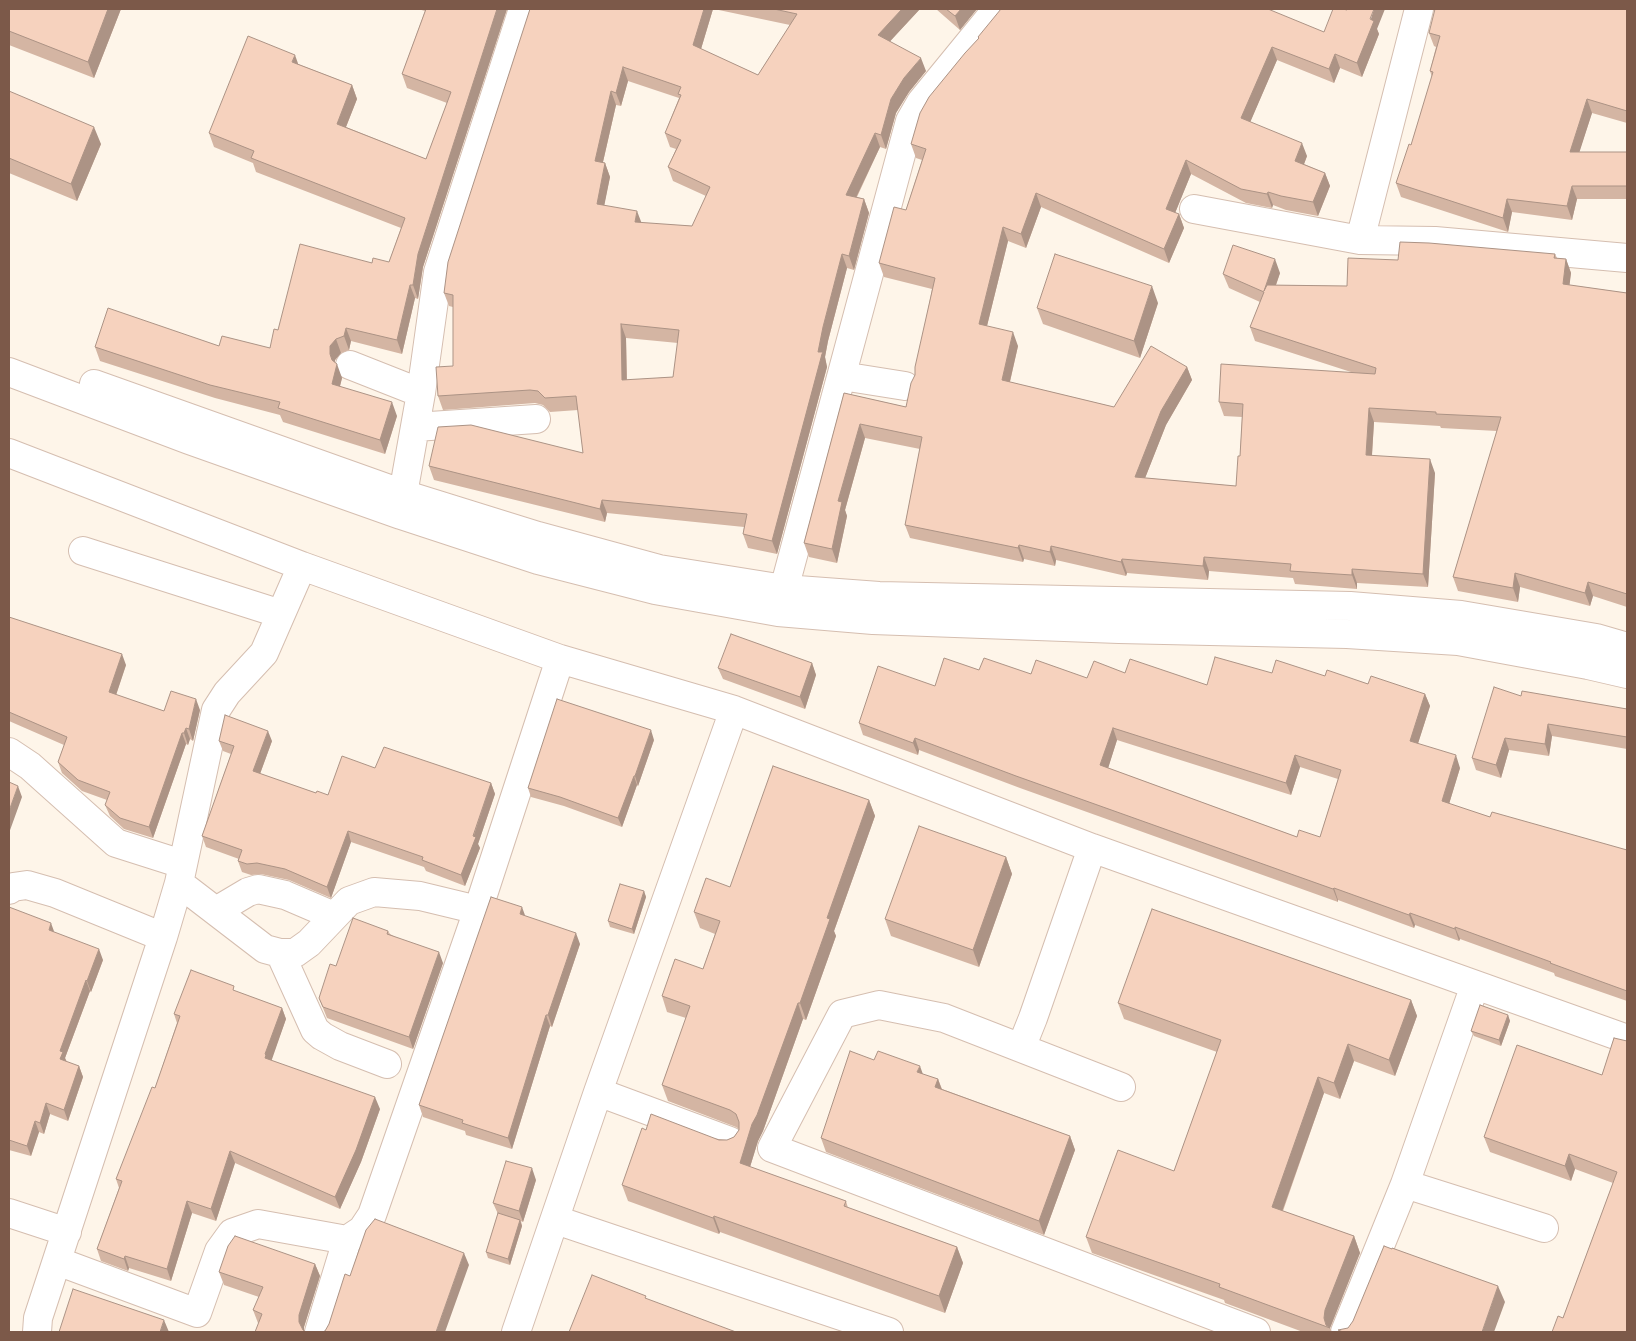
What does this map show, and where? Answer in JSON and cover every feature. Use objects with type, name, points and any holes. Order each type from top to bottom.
[{"type":"street","points":[[403,494],[421,394],[438,272],[523,9]]},
{"type":"street","points":[[784,589],[910,121],[921,102],[998,9]]},
{"type":"street","points":[[1360,240],[1419,9]]},
{"type":"street","points":[[1194,209],[1360,240],[1436,241],[1627,258]]},
{"type":"street","points":[[9,354],[403,494],[538,536],[659,569],[784,589],[879,596],[1359,607],[1461,615],[1596,638],[1627,647]]},
{"type":"street","points":[[350,365],[421,394]]},
{"type":"street","points":[[9,372],[189,440],[400,515],[538,560],[664,592],[778,612],[873,620],[1119,629],[1347,634],[1458,641],[1627,674]]},
{"type":"street","points":[[842,376],[905,386]]},
{"type":"street","points":[[415,427],[536,419]]},
{"type":"street","points":[[9,452],[302,566],[560,659],[734,710],[1092,848],[1627,1039]]},
{"type":"street","points":[[83,551],[281,614]]},
{"type":"street","points":[[37,1332],[38,1318],[163,938],[181,874],[216,710],[227,693],[264,653],[302,566]]},
{"type":"street","points":[[319,1332],[347,1240],[362,1230],[372,1215],[478,910],[560,659]]},
{"type":"street","points":[[516,1332],[556,1220],[598,1092],[734,710]]},
{"type":"street","points":[[9,752],[30,766],[116,843],[181,874],[216,912],[265,949],[280,954],[295,953],[309,943],[349,901],[374,892],[420,896],[478,910]]},
{"type":"street","points":[[1020,1048],[1033,1018],[1092,848]]},
{"type":"street","points":[[9,890],[13,887],[27,885],[55,894],[163,938]]},
{"type":"street","points":[[216,912],[248,892],[258,889],[285,895],[334,916]]},
{"type":"street","points":[[280,954],[316,1030],[322,1036],[340,1046],[387,1064]]},
{"type":"street","points":[[1345,1332],[1405,1184],[1475,985]]},
{"type":"street","points":[[1121,1087],[944,1018],[879,1005],[842,1014],[772,1148],[1256,1332]]},
{"type":"street","points":[[598,1092],[730,1140]]},
{"type":"street","points":[[1405,1184],[1544,1228]]},
{"type":"street","points":[[9,1213],[67,1232]]},
{"type":"street","points":[[556,1220],[888,1332]]},
{"type":"street","points":[[57,1261],[195,1323],[219,1250],[232,1233],[258,1224],[347,1240]]},
{"type":"building","points":[[10,9],[108,9],[88,62],[9,31]]},
{"type":"building","points":[[426,9],[497,9],[418,254],[413,285],[410,285],[397,340],[346,328],[344,336],[336,339],[330,346],[332,360],[337,364],[332,384],[392,402],[380,440],[278,408],[280,402],[210,385],[95,347],[108,308],[219,346],[222,336],[270,348],[274,329],[278,330],[300,244],[372,263],[373,258],[389,262],[405,218],[251,158],[254,151],[209,133],[248,36],[295,55],[292,62],[352,85],[337,124],[426,159],[451,92],[402,74]]},
{"type":"building","points":[[530,9],[704,9],[693,45],[758,75],[797,14],[774,9],[902,9],[878,35],[921,58],[904,78],[891,99],[881,135],[875,133],[846,195],[864,199],[849,256],[842,254],[818,352],[823,352],[772,541],[743,534],[747,514],[602,500],[600,509],[429,466],[438,427],[471,425],[583,453],[576,396],[545,398],[538,391],[530,390],[438,396],[436,367],[453,366],[453,295],[444,293],[448,262]],"holes":[[[623,67],[681,87],[678,94],[681,95],[665,133],[681,140],[668,167],[710,187],[692,226],[635,222],[637,211],[597,204],[605,163],[595,161],[611,91],[616,93]],[[621,324],[679,330],[673,377],[622,380]]]},
{"type":"building","points":[[946,9],[961,9],[955,16]]},
{"type":"building","points":[[1001,9],[1268,9],[1324,32],[1333,9],[1374,9],[1370,19],[1374,21],[1357,63],[1335,54],[1329,69],[1272,47],[1241,118],[1302,143],[1295,161],[1325,173],[1313,202],[1268,192],[1267,194],[1241,189],[1186,160],[1166,209],[1179,214],[1164,249],[1036,193],[1021,234],[1003,227],[979,324],[1013,332],[1002,380],[1114,407],[1151,346],[1187,367],[1161,411],[1135,477],[1236,486],[1243,404],[1219,402],[1221,364],[1375,374],[1376,368],[1250,327],[1264,292],[1223,274],[1233,245],[1275,259],[1264,291],[1267,285],[1347,286],[1348,258],[1398,260],[1400,242],[1555,254],[1554,258],[1566,259],[1563,284],[1627,293],[1627,594],[1588,582],[1585,593],[1515,573],[1513,588],[1453,577],[1501,417],[1436,414],[1436,412],[1369,408],[1366,455],[1430,459],[1423,574],[1352,569],[1352,575],[1290,571],[1291,564],[1204,557],[1203,566],[1122,559],[1121,562],[1051,546],[1050,552],[1019,545],[1018,548],[905,525],[922,437],[860,424],[838,501],[842,502],[832,549],[804,543],[844,393],[906,407],[911,383],[915,375],[915,367],[935,278],[879,263],[894,207],[906,210],[926,149],[911,144],[920,113],[929,97]]},
{"type":"building","points":[[1435,9],[1627,9],[1627,111],[1587,99],[1570,152],[1627,152],[1627,186],[1572,186],[1567,206],[1507,199],[1503,218],[1396,183],[1409,144],[1411,145],[1433,72],[1430,71],[1440,36],[1429,33]]},
{"type":"building","points":[[9,91],[94,127],[71,184],[9,158]]},
{"type":"building","points":[[1055,254],[1152,286],[1134,341],[1037,308]]},
{"type":"building","points":[[9,617],[122,654],[109,692],[164,711],[171,691],[196,699],[189,729],[186,728],[184,733],[182,733],[149,827],[120,818],[105,805],[110,792],[78,780],[58,762],[67,737],[9,712]]},
{"type":"building","points":[[731,634],[812,663],[800,697],[718,668]]},
{"type":"building","points":[[1215,657],[1272,673],[1276,660],[1325,676],[1327,670],[1368,684],[1371,676],[1425,694],[1410,741],[1456,755],[1442,801],[1490,817],[1492,812],[1627,850],[1627,991],[1455,927],[1455,929],[1410,913],[1409,915],[1333,889],[915,738],[913,743],[859,723],[878,666],[935,686],[944,658],[979,670],[984,658],[1031,674],[1036,660],[1087,678],[1094,661],[1125,673],[1130,659],[1207,685]],"holes":[[[1113,728],[1286,783],[1295,755],[1341,770],[1320,837],[1299,830],[1297,837],[1100,765]]]},
{"type":"building","points":[[1494,687],[1521,696],[1522,691],[1627,709],[1627,737],[1548,724],[1545,744],[1505,738],[1496,765],[1472,758]]},
{"type":"building","points":[[557,699],[651,730],[618,818],[560,797],[528,788]]},
{"type":"building","points":[[225,715],[268,731],[253,771],[316,793],[317,791],[328,795],[342,756],[375,768],[384,747],[491,783],[473,836],[476,837],[461,875],[422,860],[423,857],[348,831],[327,887],[285,869],[238,861],[242,850],[202,836],[234,746],[219,741]]},
{"type":"building","points":[[773,766],[869,800],[827,918],[830,919],[800,1003],[798,1003],[752,1124],[740,1163],[846,1201],[844,1206],[957,1247],[939,1296],[622,1185],[642,1128],[646,1130],[651,1114],[719,1140],[727,1140],[734,1137],[739,1130],[736,1114],[730,1110],[662,1085],[690,1006],[662,996],[675,959],[703,969],[720,921],[694,912],[706,878],[730,887]]},
{"type":"building","points":[[9,782],[18,786],[9,811]]},
{"type":"building","points":[[919,826],[1006,857],[973,950],[885,919]]},
{"type":"building","points":[[620,884],[644,891],[632,929],[608,921]]},
{"type":"building","points":[[491,897],[522,907],[520,914],[576,933],[548,1015],[546,1015],[508,1138],[462,1123],[463,1120],[419,1105]]},
{"type":"building","points":[[9,907],[51,923],[49,930],[99,949],[60,1051],[63,1052],[60,1059],[79,1066],[64,1110],[46,1103],[40,1123],[35,1121],[27,1146],[9,1140]]},
{"type":"building","points":[[1152,909],[1411,1000],[1389,1060],[1348,1044],[1334,1083],[1318,1077],[1272,1207],[1354,1236],[1325,1310],[1324,1318],[1326,1325],[1330,1328],[1219,1287],[1220,1284],[1086,1237],[1118,1150],[1174,1171],[1221,1040],[1118,1003]]},
{"type":"building","points":[[353,918],[388,931],[387,934],[439,952],[409,1037],[323,1007],[319,998],[330,964],[336,966]]},
{"type":"building","points":[[191,970],[234,986],[233,990],[282,1008],[265,1058],[375,1097],[356,1150],[335,1197],[230,1151],[211,1209],[187,1201],[167,1269],[125,1256],[124,1259],[97,1249],[122,1181],[116,1179],[152,1087],[155,1088],[180,1016],[174,1014]]},
{"type":"building","points":[[1480,1005],[1508,1015],[1499,1040],[1471,1031]]},
{"type":"building","points":[[1614,1038],[1627,1041],[1627,1332],[1552,1332],[1558,1316],[1563,1318],[1617,1172],[1569,1154],[1565,1166],[1484,1137],[1517,1045],[1602,1075]]},
{"type":"building","points":[[850,1051],[874,1060],[878,1051],[920,1066],[917,1072],[938,1079],[935,1087],[1070,1136],[1039,1221],[821,1138]]},
{"type":"building","points":[[506,1161],[532,1168],[519,1211],[493,1203]]},
{"type":"building","points":[[498,1213],[520,1220],[508,1259],[486,1252]]},
{"type":"building","points":[[375,1219],[464,1253],[436,1332],[322,1332],[325,1331],[329,1324],[345,1274],[350,1276],[366,1230]]},
{"type":"building","points":[[235,1236],[315,1264],[299,1315],[299,1322],[306,1332],[255,1332],[262,1314],[253,1310],[263,1287],[219,1272],[228,1246]]},
{"type":"building","points":[[1384,1246],[1498,1286],[1482,1332],[1343,1332],[1338,1330],[1348,1328],[1353,1321]]},
{"type":"building","points":[[592,1275],[646,1296],[645,1298],[736,1332],[569,1332]]},
{"type":"building","points":[[73,1289],[164,1320],[160,1332],[59,1332]]}]
